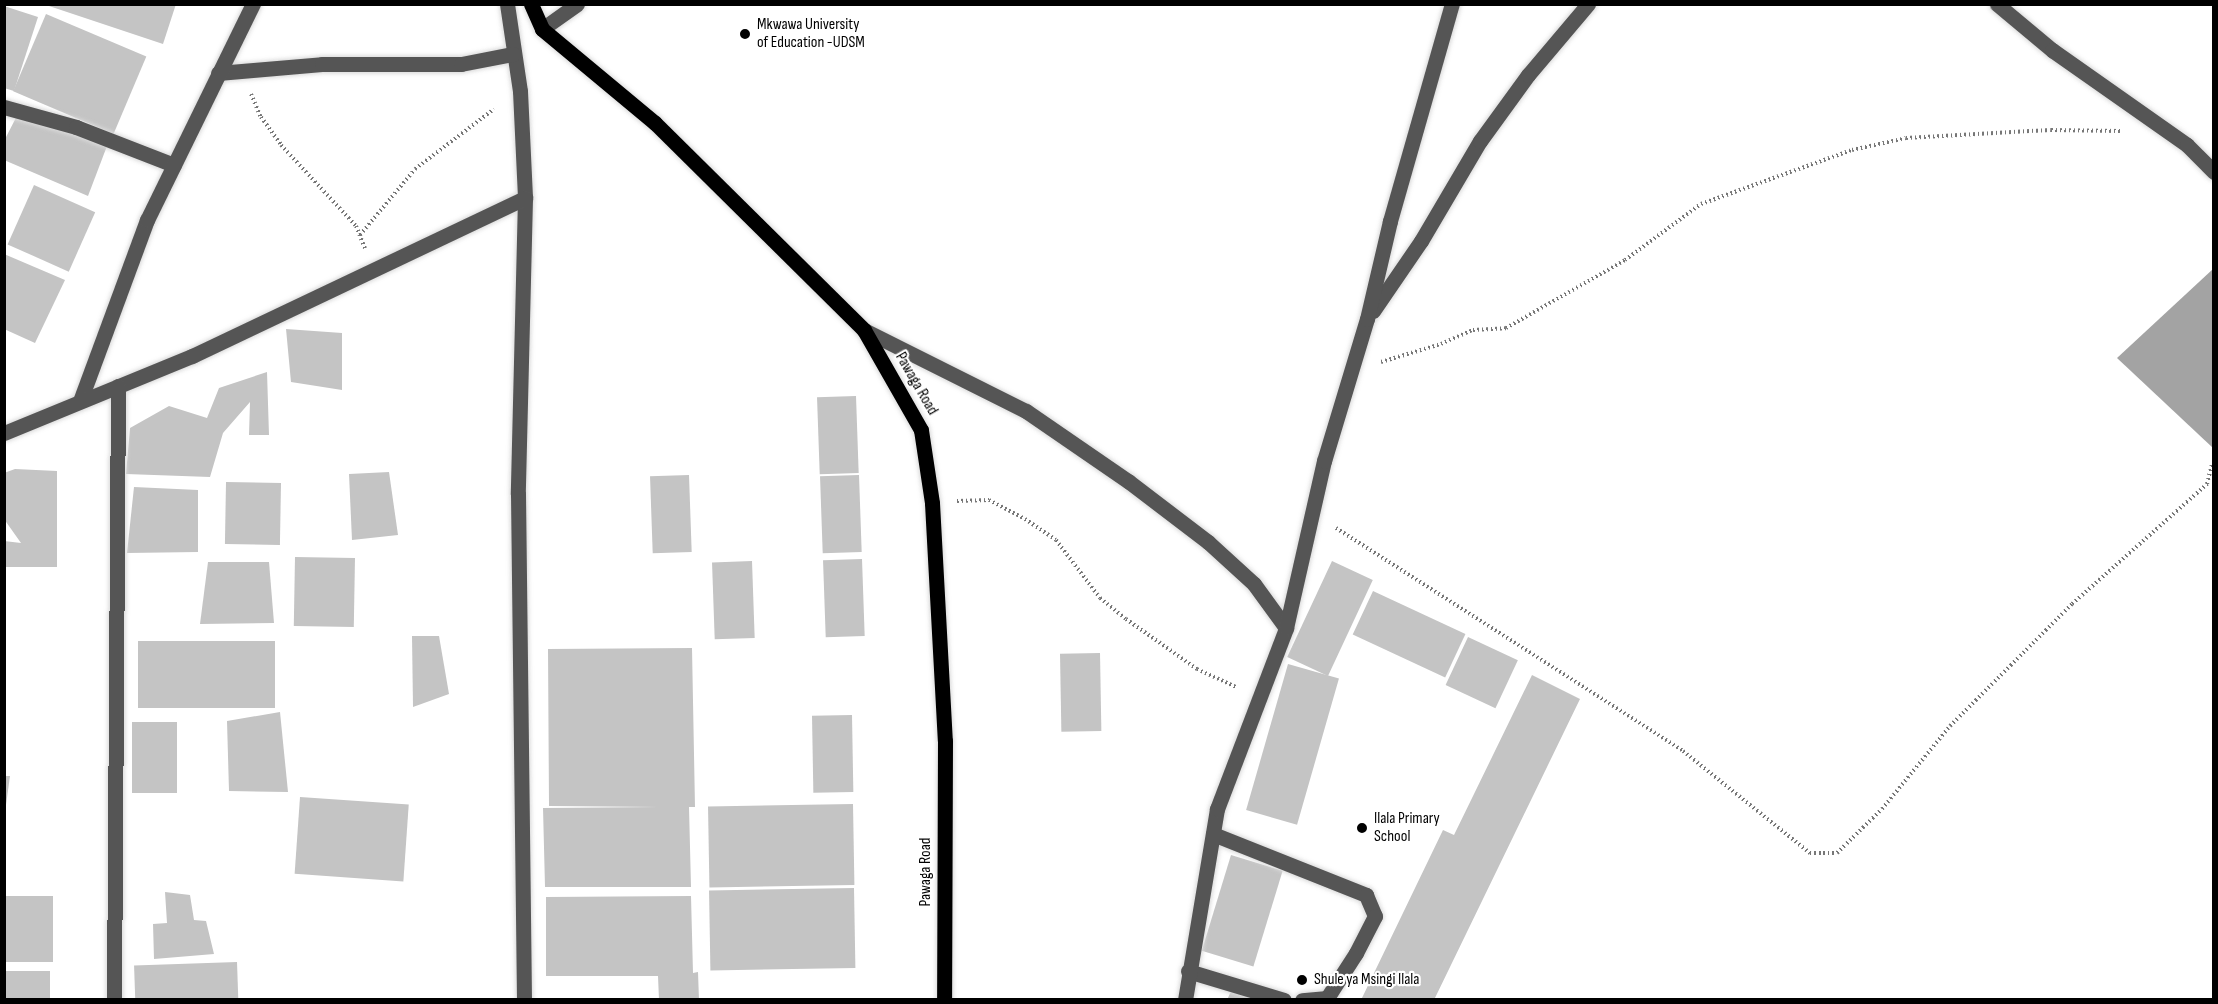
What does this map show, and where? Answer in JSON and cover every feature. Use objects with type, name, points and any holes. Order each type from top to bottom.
[{"type":"main road","name":"Pawaga Road","points":[[531,4],[542,29],[655,123],[864,330],[921,430],[932,502],[945,741],[944,999]]},
{"type":"street","points":[[80,401],[147,220],[253,4]]},
{"type":"street","points":[[507,4],[520,91],[525,198],[518,495],[524,999]]},
{"type":"street","points":[[542,29],[577,4]]},
{"type":"street","points":[[1185,999],[1217,809],[1286,628],[1312,514],[1349,373],[1367,319],[1390,221],[1452,4]]},
{"type":"street","points":[[1367,319],[1421,241],[1480,141],[1528,75],[1588,4]]},
{"type":"street","points":[[1997,4],[2052,50],[2187,145],[2214,172]]},
{"type":"street","points":[[218,73],[322,64],[461,64],[513,54]]},
{"type":"street","points":[[4,107],[76,127],[174,165]]},
{"type":"street","points":[[4,433],[192,356],[371,269],[525,198]]},
{"type":"street","points":[[864,330],[1026,411],[1128,481],[1208,542],[1254,584],[1286,628]]},
{"type":"street","points":[[114,999],[118,386]]},
{"type":"street","points":[[1213,834],[1366,895],[1375,916],[1356,953],[1327,998],[1302,999]]},
{"type":"street","points":[[1188,971],[1284,999]]},
{"type":"path","points":[[241,71],[261,117],[360,235],[371,269]]},
{"type":"path","points":[[360,235],[415,169],[520,91]]},
{"type":"path","points":[[1349,373],[1442,344],[1473,330],[1506,328],[1625,260],[1701,204],[1852,150],[1905,138],[2051,130],[2108,133],[2156,124]]},
{"type":"path","points":[[1312,514],[1412,574],[1536,659],[1683,751],[1810,853],[1837,853],[1882,809],[1966,710],[2072,604],[2207,484],[2212,464]]},
{"type":"path","points":[[932,502],[989,500],[1025,519],[1056,540],[1100,598],[1126,620],[1197,669],[1259,697]]},
{"type":"shaded area","points":[[2213,269],[2213,448],[2117,358]]},
{"type":"building","points":[[43,4],[176,4],[163,44]]},
{"type":"building","points":[[4,6],[38,17],[14,91],[4,88]]},
{"type":"building","points":[[46,14],[146,57],[114,134],[13,91]]},
{"type":"building","points":[[21,108],[107,146],[88,196],[4,160],[4,141]]},
{"type":"building","points":[[34,185],[95,212],[69,272],[8,244]]},
{"type":"building","points":[[4,254],[65,280],[35,343],[4,329]]},
{"type":"building","points":[[286,329],[342,333],[342,390],[291,382]]},
{"type":"building","points":[[267,372],[269,435],[249,435],[250,402],[223,433],[210,477],[126,474],[130,428],[169,406],[207,418],[219,388]]},
{"type":"building","points":[[856,396],[859,473],[820,474],[817,397]]},
{"type":"building","points":[[15,469],[57,471],[57,567],[4,567],[4,541],[21,543],[4,519],[4,473]]},
{"type":"building","points":[[389,472],[398,535],[352,540],[349,474]]},
{"type":"building","points":[[689,475],[692,552],[653,553],[650,476]]},
{"type":"building","points":[[859,475],[862,552],[823,553],[820,476]]},
{"type":"building","points":[[226,482],[281,483],[280,545],[225,544]]},
{"type":"building","points":[[134,487],[198,490],[198,552],[127,553]]},
{"type":"building","points":[[295,557],[355,558],[354,627],[294,626]]},
{"type":"building","points":[[862,559],[865,636],[826,637],[823,560]]},
{"type":"building","points":[[752,561],[755,638],[715,639],[712,562]]},
{"type":"building","points":[[1332,561],[1373,580],[1328,676],[1287,657]]},
{"type":"building","points":[[208,562],[269,562],[274,623],[200,624]]},
{"type":"building","points":[[1373,591],[1465,634],[1445,678],[1353,635]]},
{"type":"building","points":[[412,636],[439,636],[449,694],[413,707]]},
{"type":"building","points":[[1468,637],[1518,660],[1495,708],[1446,685]]},
{"type":"building","points":[[138,641],[275,641],[275,708],[138,708]]},
{"type":"building","points":[[692,648],[695,807],[689,807],[691,887],[545,887],[543,808],[659,807],[549,806],[548,649]]},
{"type":"building","points":[[1100,653],[1101,731],[1061,732],[1060,654]]},
{"type":"building","points":[[1288,664],[1339,679],[1297,825],[1246,810]]},
{"type":"building","points":[[1532,675],[1580,699],[1434,1000],[1361,1000],[1443,830],[1454,835]]},
{"type":"building","points":[[280,712],[288,792],[229,791],[227,721]]},
{"type":"building","points":[[852,715],[853,792],[813,793],[812,716]]},
{"type":"building","points":[[132,722],[177,722],[177,793],[132,793]]},
{"type":"building","points":[[4,776],[10,776],[6,805],[4,805]]},
{"type":"building","points":[[300,797],[409,805],[403,881],[295,874]]},
{"type":"building","points":[[853,804],[854,885],[709,888],[708,807]]},
{"type":"building","points":[[1231,855],[1283,871],[1253,966],[1202,951]]},
{"type":"building","points":[[854,888],[855,968],[710,971],[709,891]]},
{"type":"building","points":[[165,892],[190,895],[194,920],[206,921],[214,954],[154,959],[153,924],[167,923]]},
{"type":"building","points":[[4,896],[53,896],[53,962],[4,962]]},
{"type":"building","points":[[691,896],[693,973],[698,972],[699,1000],[659,1000],[658,976],[546,976],[546,897]]},
{"type":"building","points":[[237,962],[238,1000],[135,1000],[134,966]]},
{"type":"building","points":[[4,971],[50,971],[50,1000],[4,1000]]},
{"type":"building","points":[[1232,989],[1254,1000],[1227,1000]]},
{"type":"place","name":"Mkwawa University of Education -UDSM","points":[[745,34]]},
{"type":"place","name":"Ilala Primary School","points":[[1362,828]]},
{"type":"place","name":"Shule ya Msingi Ilala","points":[[1302,980]]}]
